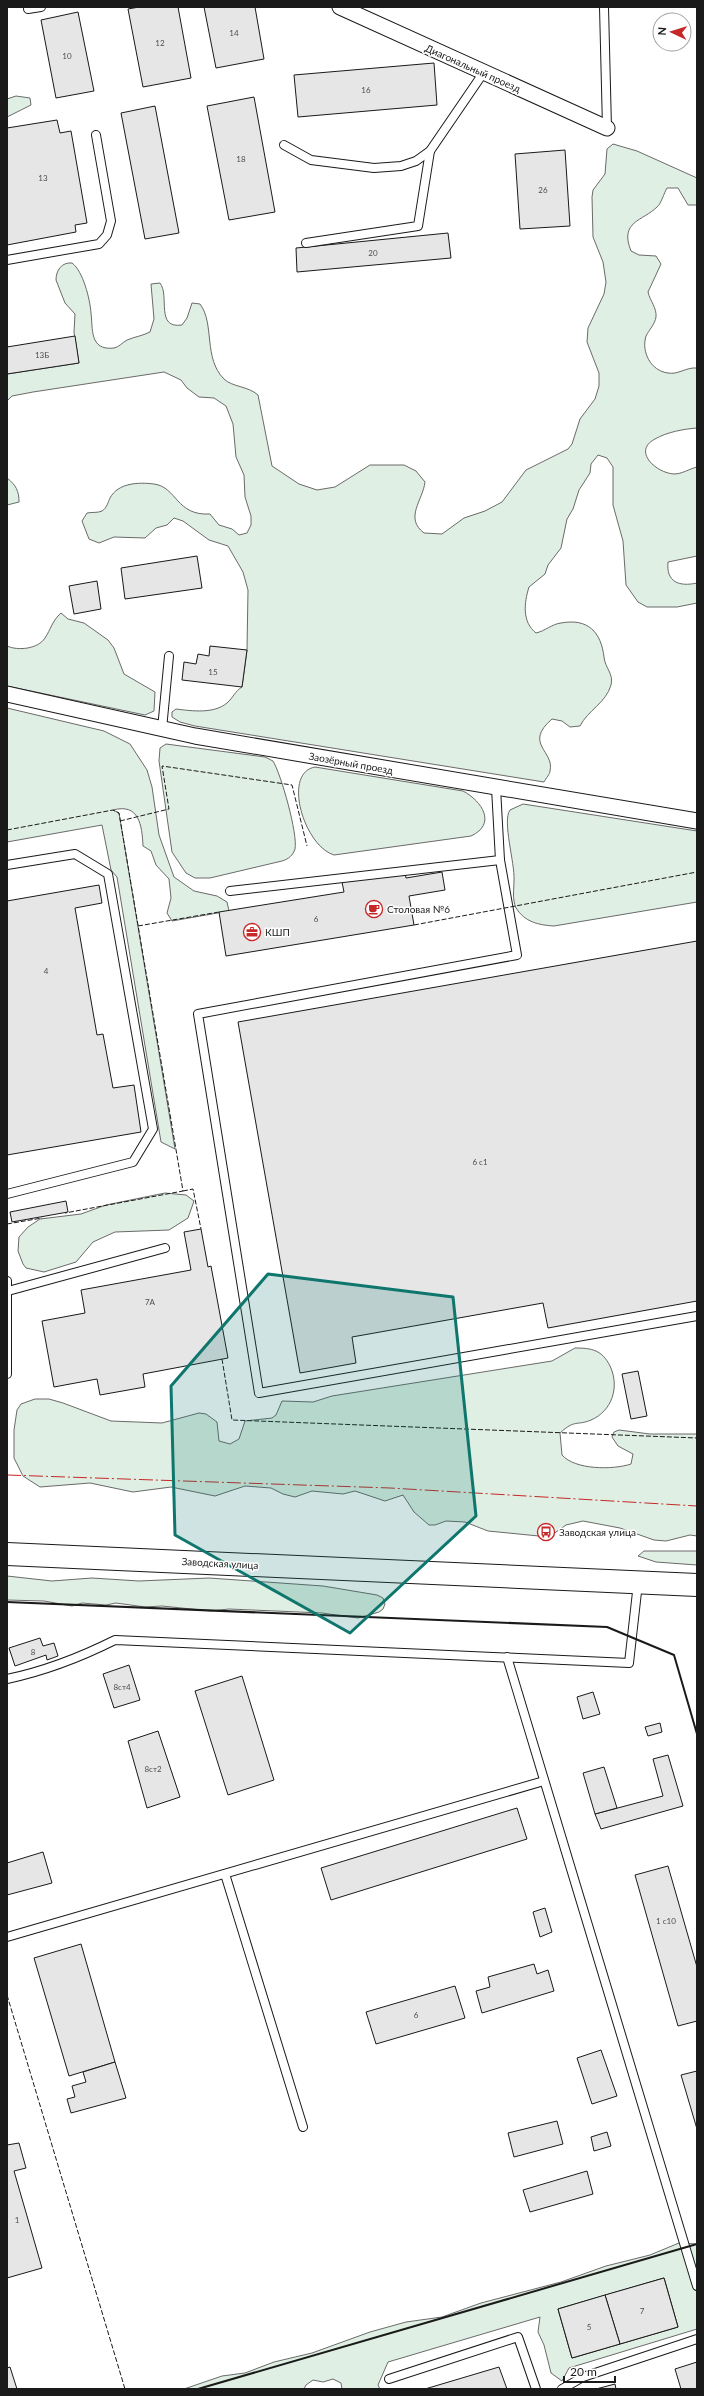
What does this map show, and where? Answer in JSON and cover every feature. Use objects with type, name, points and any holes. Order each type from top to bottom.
[{"type":"street","name":"Диагональный проезд","points":[[340,7],[607,128]]},
{"type":"street","name":"Заозёрный проезд","points":[[7,694],[162,729],[496,788],[697,821]]},
{"type":"street","name":"Заводская улица","points":[[7,1554],[697,1585]]},
{"type":"lane","points":[[28,9],[41,7]]},
{"type":"lane","points":[[604,7],[607,128]]},
{"type":"lane","points":[[284,145],[311,160],[374,168],[401,166],[416,161],[430,151],[484,72]]},
{"type":"lane","points":[[7,260],[100,244],[107,235],[110,221],[96,135]]},
{"type":"lane","points":[[306,243],[418,226],[430,151]]},
{"type":"lane","points":[[162,729],[169,656]]},
{"type":"lane","points":[[496,788],[500,860],[517,955],[198,1014],[260,1393],[697,1316]]},
{"type":"lane","points":[[7,865],[75,854],[108,874],[153,1129],[133,1162],[7,1194]]},
{"type":"lane","points":[[230,891],[500,860]]},
{"type":"lane","points":[[8,1291],[165,1248]]},
{"type":"lane","points":[[7,1280],[7,1374]]},
{"type":"lane","points":[[7,1679],[35,1673],[75,1660],[114,1640],[629,1663],[638,1582]]},
{"type":"lane","points":[[507,1657],[697,2286]]},
{"type":"lane","points":[[7,1937],[544,1781]]},
{"type":"lane","points":[[225,1874],[303,2127]]},
{"type":"lane","points":[[389,2379],[518,2337],[536,2389]]},
{"type":"lane","points":[[562,2389],[583,2377],[697,2339]]},
{"type":"highlighted area","points":[[268,1274],[453,1297],[476,1516],[350,1633],[175,1535],[171,1386]]},
{"type":"green space","points":[[16,96],[30,98],[31,105],[7,117],[7,99]]},
{"type":"green space","points":[[613,144],[637,151],[697,178],[697,205],[688,205],[678,188],[667,188],[658,206],[639,219],[630,228],[628,233],[628,241],[631,251],[639,255],[656,256],[661,264],[648,292],[656,314],[654,322],[646,336],[645,342],[646,354],[649,360],[657,369],[668,373],[697,368],[697,428],[676,431],[655,439],[648,444],[646,455],[654,466],[667,473],[677,474],[697,467],[697,556],[668,562],[668,569],[669,574],[675,582],[685,584],[697,583],[697,603],[677,607],[647,607],[638,602],[626,585],[623,541],[613,505],[613,467],[607,458],[598,455],[591,464],[590,473],[579,490],[573,509],[567,519],[561,548],[548,565],[545,574],[529,587],[525,612],[531,629],[536,633],[558,624],[570,622],[586,625],[592,629],[600,640],[612,681],[609,691],[605,697],[583,720],[580,726],[570,727],[562,721],[552,719],[544,728],[540,735],[540,741],[550,764],[550,772],[544,782],[195,726],[180,722],[172,717],[172,712],[176,709],[203,711],[216,709],[227,703],[242,687],[247,650],[248,590],[243,572],[228,546],[209,540],[183,521],[174,518],[167,525],[156,528],[145,538],[114,537],[99,543],[89,539],[82,521],[87,513],[104,510],[110,498],[123,486],[148,483],[162,486],[168,490],[183,506],[190,511],[210,514],[219,525],[232,529],[239,535],[247,533],[251,525],[251,516],[245,497],[244,475],[236,457],[233,424],[226,406],[214,398],[199,397],[187,388],[181,380],[164,372],[33,392],[12,396],[7,401],[7,374],[79,363],[74,332],[75,314],[65,303],[56,280],[60,267],[68,263],[72,263],[83,279],[89,300],[94,337],[100,346],[106,348],[114,348],[127,340],[150,332],[154,319],[151,284],[160,283],[163,289],[166,317],[169,322],[174,325],[182,325],[187,318],[192,303],[200,304],[207,321],[211,351],[218,371],[227,382],[250,390],[258,395],[272,466],[299,484],[317,490],[335,487],[370,465],[404,465],[416,471],[425,482],[415,515],[415,521],[418,527],[424,533],[442,534],[464,518],[485,511],[502,502],[526,470],[568,449],[572,444],[580,419],[595,399],[599,386],[599,373],[587,342],[588,328],[604,294],[606,282],[603,262],[593,237],[592,197],[593,190],[605,174],[607,149]]},
{"type":"green space","points":[[7,478],[16,488],[19,502],[7,505]]},
{"type":"green space","points":[[61,613],[68,619],[84,623],[108,640],[114,648],[124,674],[155,692],[154,711],[145,715],[7,686],[7,646],[22,649],[38,645],[45,638]]},
{"type":"green space","points":[[7,708],[104,731],[130,744],[147,770],[152,787],[159,835],[174,877],[194,891],[217,896],[227,902],[229,911],[172,921],[167,913],[171,898],[169,879],[156,865],[151,851],[143,846],[142,831],[137,818],[134,813],[129,810],[113,810],[119,813],[175,1149],[161,1142],[117,877],[111,870],[102,825],[7,842]]},
{"type":"green space","points":[[166,744],[265,757],[273,761],[288,804],[294,831],[295,849],[292,855],[282,861],[210,878],[195,878],[186,873],[172,852],[159,761],[160,748]]},
{"type":"green space","points":[[315,767],[463,791],[470,795],[481,806],[485,819],[479,831],[471,836],[334,855],[323,849],[314,838],[306,825],[301,810],[299,795],[300,782],[305,772]]},
{"type":"green space","points":[[523,804],[697,831],[697,902],[554,926],[537,924],[528,920],[523,917],[516,908],[514,901],[514,873],[507,823],[510,810]]},
{"type":"green space","points":[[165,1193],[186,1195],[194,1201],[188,1218],[169,1230],[115,1232],[93,1242],[76,1262],[44,1272],[26,1268],[23,1264],[18,1251],[19,1237],[28,1227],[40,1219],[81,1214],[106,1205]]},
{"type":"green space","points":[[575,1348],[591,1349],[604,1356],[613,1374],[614,1390],[609,1404],[598,1416],[586,1422],[573,1424],[560,1433],[562,1455],[576,1464],[585,1466],[605,1468],[623,1466],[631,1464],[633,1454],[618,1446],[612,1437],[614,1432],[619,1430],[650,1434],[697,1434],[697,1536],[690,1535],[666,1541],[654,1540],[620,1528],[583,1521],[566,1525],[549,1537],[488,1531],[465,1522],[446,1521],[435,1525],[429,1525],[414,1512],[403,1495],[385,1501],[355,1491],[343,1494],[312,1491],[295,1497],[283,1494],[271,1488],[245,1486],[215,1496],[171,1487],[133,1492],[90,1483],[40,1487],[23,1476],[14,1458],[14,1430],[17,1410],[21,1404],[35,1399],[49,1399],[63,1403],[111,1421],[162,1423],[199,1413],[206,1414],[217,1422],[219,1441],[230,1444],[239,1439],[245,1421],[272,1418],[276,1415],[282,1401],[313,1402],[332,1396],[552,1361]]},
{"type":"green space","points":[[644,1551],[697,1551],[697,1565],[656,1562],[638,1556]]},
{"type":"green space","points":[[7,1576],[52,1581],[92,1578],[139,1581],[209,1578],[323,1586],[377,1595],[383,1598],[385,1604],[383,1609],[379,1612],[358,1618],[322,1613],[229,1609],[211,1611],[162,1606],[145,1607],[116,1603],[106,1605],[82,1603],[72,1606],[44,1601],[7,1600]]},
{"type":"green space","points":[[679,2243],[697,2244],[697,2329],[569,2368],[562,2381],[551,2373],[544,2345],[538,2332],[540,2317],[388,2362],[378,2385],[380,2389],[342,2389],[341,2383],[333,2379],[323,2382],[313,2380],[306,2385],[304,2389],[184,2389],[222,2376],[245,2373],[274,2362],[312,2353],[370,2332],[406,2322],[442,2317],[481,2303],[561,2282],[606,2266],[650,2255]]},
{"type":"building","points":[[139,7],[178,7],[191,78],[143,87],[128,9]]},
{"type":"building","points":[[204,7],[255,7],[264,59],[216,68]]},
{"type":"building","points":[[78,12],[94,91],[56,98],[41,20]]},
{"type":"building","points":[[434,63],[437,105],[298,117],[294,75]]},
{"type":"building","points":[[254,97],[275,212],[229,220],[207,106]]},
{"type":"building","points":[[155,106],[179,233],[145,239],[121,113]]},
{"type":"building","points":[[57,120],[60,133],[71,131],[87,223],[75,225],[76,232],[7,245],[7,128]]},
{"type":"building","points":[[565,150],[570,226],[520,229],[515,154]]},
{"type":"building","points":[[448,233],[451,258],[297,272],[296,248]]},
{"type":"building","points":[[75,336],[79,363],[7,374],[7,347]]},
{"type":"building","points":[[197,556],[202,588],[125,599],[121,568]]},
{"type":"building","points":[[97,581],[101,609],[74,614],[69,586]]},
{"type":"building","points":[[210,646],[247,650],[242,687],[182,680],[184,662],[196,664],[198,654],[209,656]]},
{"type":"building","points":[[405,872],[406,878],[442,872],[445,890],[409,896],[414,925],[226,956],[219,912],[344,892],[342,882]]},
{"type":"building","points":[[99,885],[102,903],[75,908],[97,1035],[103,1034],[113,1088],[134,1085],[141,1132],[7,1155],[7,901]]},
{"type":"building","points":[[697,941],[697,1301],[548,1328],[543,1303],[352,1337],[356,1363],[300,1373],[238,1022]]},
{"type":"building","points":[[66,1201],[68,1212],[12,1222],[10,1212]]},
{"type":"building","points":[[201,1229],[208,1267],[211,1266],[228,1358],[143,1374],[145,1387],[100,1395],[97,1379],[54,1387],[42,1321],[85,1313],[81,1290],[191,1270],[184,1232]]},
{"type":"building","points":[[638,1371],[647,1416],[631,1419],[622,1374]]},
{"type":"building","points":[[40,1638],[43,1646],[54,1643],[58,1656],[47,1660],[46,1655],[15,1666],[9,1648]]},
{"type":"building","points":[[129,1665],[140,1700],[114,1708],[103,1674]]},
{"type":"building","points":[[242,1676],[274,1780],[228,1795],[195,1691]]},
{"type":"building","points":[[593,1692],[600,1714],[583,1719],[577,1697]]},
{"type":"building","points":[[660,1723],[662,1732],[648,1736],[645,1727]]},
{"type":"building","points":[[158,1731],[180,1797],[147,1808],[128,1741]]},
{"type":"building","points":[[668,1755],[683,1806],[601,1829],[595,1814],[663,1796],[653,1759]]},
{"type":"building","points":[[604,1767],[617,1808],[595,1814],[583,1773]]},
{"type":"building","points":[[517,1808],[527,1839],[331,1900],[321,1868]]},
{"type":"building","points":[[43,1852],[52,1883],[7,1895],[7,1863]]},
{"type":"building","points":[[668,1866],[697,1967],[697,2021],[678,2026],[635,1875]]},
{"type":"building","points":[[545,1908],[552,1932],[540,1937],[533,1912]]},
{"type":"building","points":[[81,1944],[115,2062],[69,2076],[34,1958]]},
{"type":"building","points":[[534,1964],[537,1974],[548,1970],[554,1991],[482,2013],[476,1991],[490,1987],[488,1977]]},
{"type":"building","points":[[455,1986],[465,2018],[376,2044],[366,2012]]},
{"type":"building","points":[[601,2050],[617,2096],[592,2104],[577,2058]]},
{"type":"building","points":[[115,2062],[126,2098],[71,2113],[67,2099],[75,2097],[72,2086],[86,2082],[83,2072]]},
{"type":"building","points":[[697,2071],[697,2129],[681,2075]]},
{"type":"building","points":[[557,2121],[563,2144],[514,2157],[508,2133]]},
{"type":"building","points":[[607,2132],[611,2146],[594,2151],[591,2137]]},
{"type":"building","points":[[19,2143],[26,2168],[14,2171],[42,2268],[7,2278],[7,2145]]},
{"type":"building","points":[[587,2171],[593,2194],[530,2212],[523,2190]]},
{"type":"building","points":[[664,2278],[678,2327],[572,2358],[558,2309]]},
{"type":"building","points":[[664,2278],[678,2327],[620,2344],[605,2295]]},
{"type":"building","points":[[605,2295],[620,2344],[572,2358],[558,2309]]},
{"type":"building","points":[[697,2362],[697,2389],[681,2389],[675,2369]]},
{"type":"building","points":[[10,2367],[17,2389],[7,2389],[7,2368]]},
{"type":"building","points":[[499,2367],[507,2389],[425,2389]]},
{"type":"building","points":[[615,2384],[616,2389],[596,2389]]},
{"type":"fence","points":[[120,821],[169,809],[162,766],[292,785],[307,846]]},
{"type":"fence","points":[[7,830],[113,810],[119,813],[183,1191],[65,1213]]},
{"type":"fence","points":[[414,925],[697,872]]},
{"type":"fence","points":[[138,926],[219,912]]},
{"type":"fence","points":[[183,1191],[193,1189],[201,1229]]},
{"type":"fence","points":[[7,1224],[42,1218]]},
{"type":"fence","points":[[222,1359],[232,1420],[697,1438]]},
{"type":"fence","points":[[7,1995],[125,2389]]},
{"type":"wall","points":[[7,1602],[607,1627],[674,1655],[697,1734]]},
{"type":"wall","points":[[198,2389],[697,2244]]},
{"type":"power","points":[[7,1475],[390,1488],[697,1506]]},
{"type":"place","name":"Столовая №6","points":[[374,909]]},
{"type":"place","name":"КШП","points":[[252,932]]},
{"type":"place","name":"Заводская улица","points":[[546,1532]]}]
